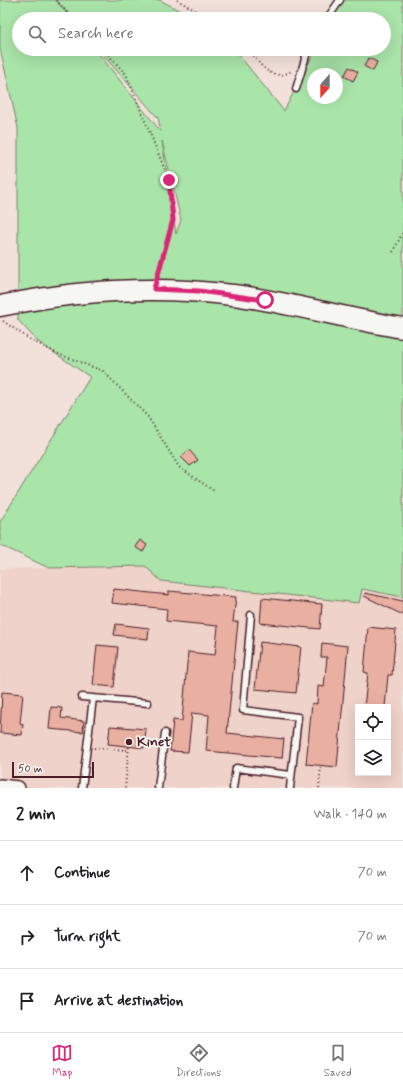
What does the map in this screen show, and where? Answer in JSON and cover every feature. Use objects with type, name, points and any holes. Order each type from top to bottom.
[{"type":"main road","points":[[0,306],[57,295],[92,291],[154,289],[234,295],[403,328]]},
{"type":"street","points":[[0,786],[18,788]]},
{"type":"lane","points":[[332,12],[340,0]]},
{"type":"lane","points":[[296,88],[306,56]]},
{"type":"lane","points":[[251,615],[243,710],[298,717],[290,788]]},
{"type":"lane","points":[[82,697],[148,703]]},
{"type":"lane","points":[[82,788],[93,698]]},
{"type":"lane","points":[[158,788],[165,733]]},
{"type":"lane","points":[[233,788],[236,768],[291,775]]},
{"type":"path","points":[[56,0],[67,12]]},
{"type":"path","points":[[177,0],[198,12]]},
{"type":"path","points":[[109,56],[126,74],[169,180],[173,220],[154,289]]},
{"type":"path","points":[[254,56],[262,68],[274,74],[288,74],[304,62]]},
{"type":"path","points":[[393,252],[403,232]]},
{"type":"path","points":[[0,320],[9,324],[31,340],[56,353],[103,371],[148,417],[179,467],[214,491]]},
{"type":"path","points":[[125,788],[129,746]]},
{"type":"path","points":[[88,748],[129,750]]},
{"type":"path","points":[[319,788],[321,766]]},
{"type":"shaded area","points":[[145,566],[161,581],[359,603],[361,589],[403,597],[403,788],[0,788],[0,569]]},
{"type":"green space","points":[[0,0],[56,0],[65,12],[12,12],[12,56],[101,56],[161,132],[158,118],[104,56],[240,56],[284,111],[312,56],[391,56],[391,12],[336,12],[342,0],[403,0],[403,597],[362,589],[359,603],[161,581],[145,566],[49,568],[0,545],[0,522],[90,377],[37,341],[18,320],[18,128],[0,48]],"holes":[[[162,141],[181,220],[176,234]]]},
{"type":"green space","points":[[56,0],[160,0],[182,12],[67,12]]},
{"type":"building","points":[[369,58],[377,62],[373,71],[364,66]]},
{"type":"building","points":[[349,67],[358,72],[353,81],[344,76]]},
{"type":"building","points":[[189,450],[198,460],[190,466],[181,457]]},
{"type":"building","points":[[140,540],[147,545],[143,552],[135,547]]},
{"type":"building","points":[[114,589],[169,595],[169,591],[236,597],[233,622],[238,622],[227,733],[284,739],[282,758],[206,751],[209,715],[192,713],[188,752],[170,751],[173,720],[182,721],[188,652],[215,655],[218,626],[166,621],[167,609],[112,603]]},
{"type":"building","points":[[365,593],[403,601],[403,615],[364,596]]},
{"type":"building","points":[[262,598],[322,604],[320,629],[260,623]]},
{"type":"building","points":[[116,624],[149,628],[148,639],[114,635]]},
{"type":"building","points":[[368,627],[396,630],[392,675],[388,675],[385,704],[364,704],[368,673],[364,672]]},
{"type":"building","points":[[260,642],[301,647],[296,693],[255,689]]},
{"type":"building","points":[[322,643],[348,646],[337,767],[306,764],[312,703],[317,704],[318,686],[324,687],[327,657],[321,657]]},
{"type":"building","points":[[97,645],[118,647],[114,687],[93,685]]},
{"type":"building","points":[[2,692],[23,694],[20,723],[23,724],[22,735],[0,733]]},
{"type":"building","points":[[51,707],[62,708],[61,718],[84,721],[83,732],[49,729]]},
{"type":"building","points":[[110,726],[146,729],[144,748],[108,744]]},
{"type":"place","name":"Kinet","points":[[129,742]]},
{"type":"route","points":[[169,180],[173,220],[154,289],[199,291],[265,300]]}]
